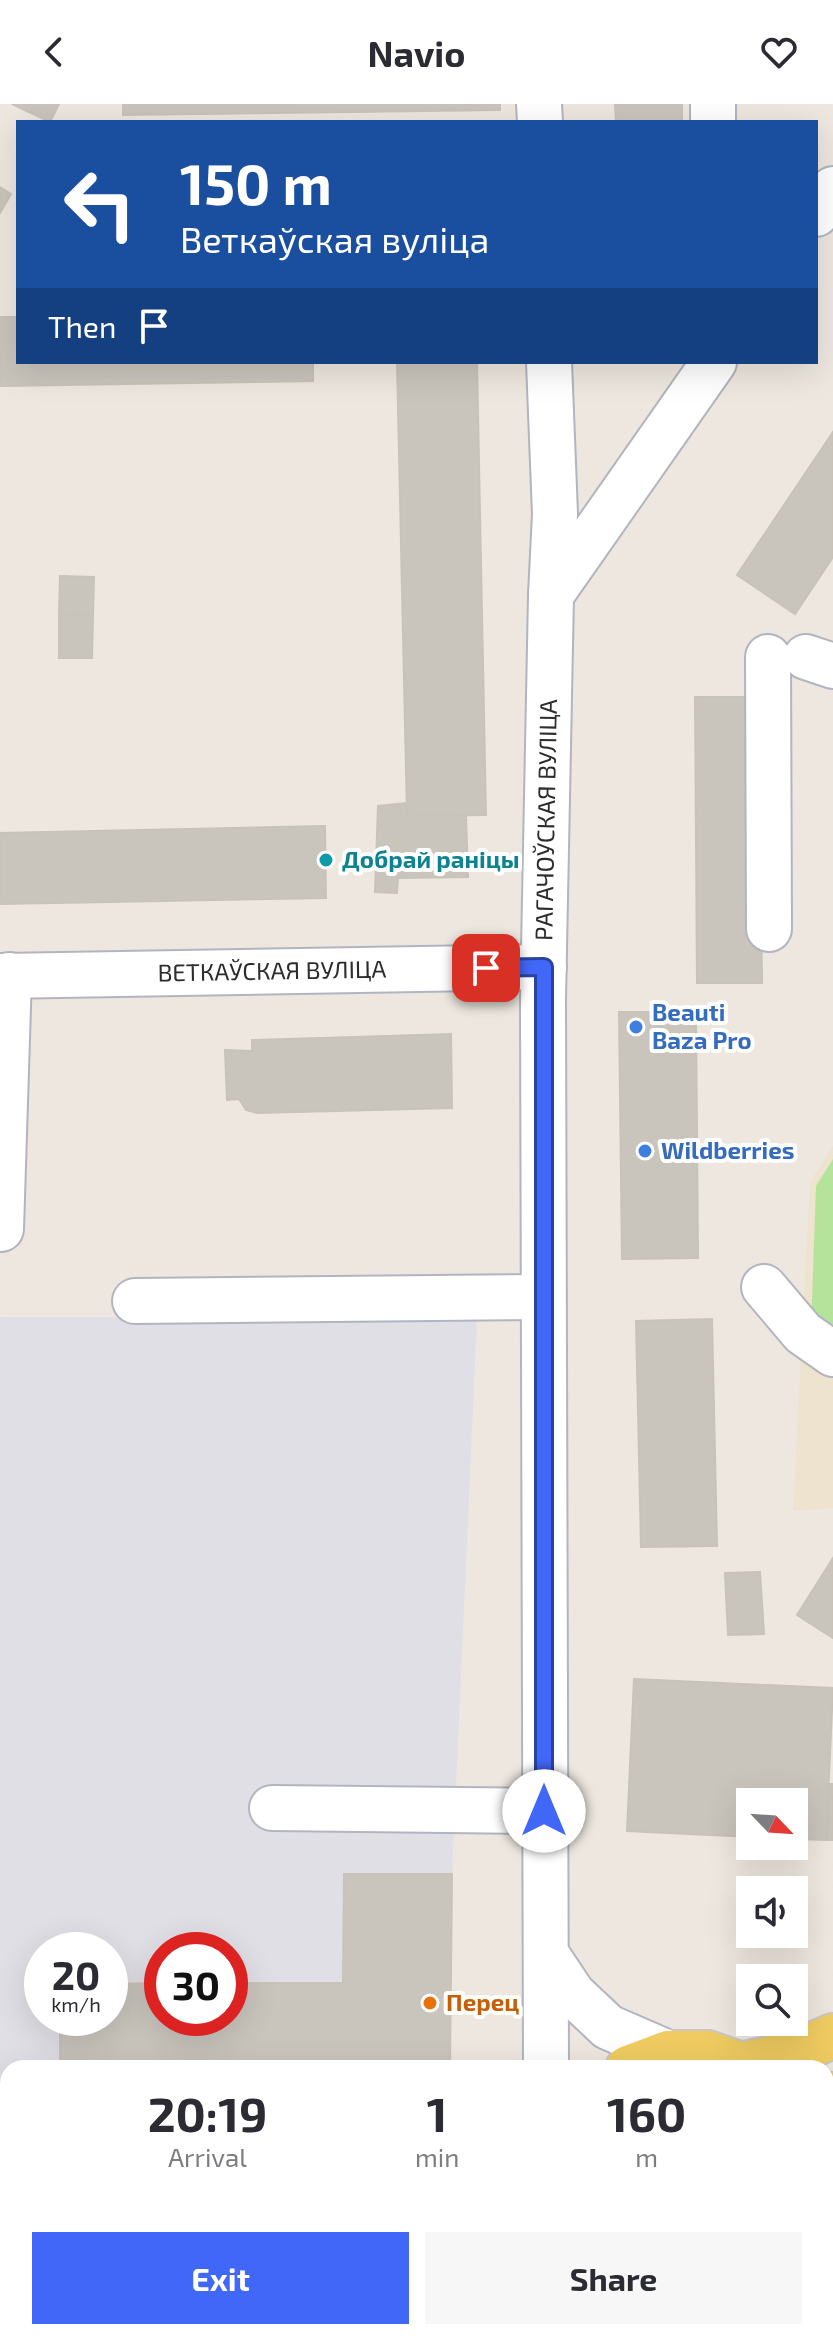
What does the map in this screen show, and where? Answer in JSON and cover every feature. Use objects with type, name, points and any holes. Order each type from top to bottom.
[{"type":"main road","points":[[772,2060],[833,2036]]},
{"type":"main road","points":[[649,2060],[668,2053],[708,2053],[729,2060]]},
{"type":"street","points":[[818,211],[833,189]]},
{"type":"street","name":"РАГАЧОЎСКАЯ ВУЛІЦА","points":[[546,2060],[544,967],[555,514],[549,364]]},
{"type":"street","points":[[551,595],[713,364]]},
{"type":"street","points":[[769,929],[802,660]]},
{"type":"street","name":"ВЕТКАЎСКАЯ ВУЛІЦА","points":[[5,976],[544,967]]},
{"type":"street","points":[[1,1229],[5,976]]},
{"type":"street","points":[[764,1287],[803,1333],[833,1354]]},
{"type":"street","points":[[135,1301],[543,1297]]},
{"type":"street","points":[[272,1808],[544,1811]]},
{"type":"street","points":[[547,1955],[573,1994],[608,2027],[668,2053]]},
{"type":"shaded area","points":[[833,1146],[833,1508],[793,1511],[810,1182]]},
{"type":"shaded area","points":[[0,1317],[477,1319],[452,1874],[450,2060],[0,2060]]},
{"type":"green space","points":[[833,1159],[833,1324],[811,1328],[816,1186]]},
{"type":"building","points":[[12,104],[59,104],[51,120]]},
{"type":"building","points":[[123,104],[500,104],[500,110],[123,115]]},
{"type":"building","points":[[615,104],[682,104],[682,120],[616,120]]},
{"type":"building","points":[[0,187],[11,194],[0,213]]},
{"type":"building","points":[[0,317],[16,317],[16,364],[313,364],[313,381],[0,386]]},
{"type":"building","points":[[397,364],[477,364],[486,815],[407,816]]},
{"type":"building","points":[[833,432],[833,557],[795,614],[737,575]]},
{"type":"building","points":[[60,576],[94,577],[93,615],[59,614]]},
{"type":"building","points":[[59,614],[93,615],[92,658],[59,658]]},
{"type":"building","points":[[695,697],[759,697],[762,983],[697,983]]},
{"type":"building","points":[[406,803],[406,816],[466,815],[468,877],[398,878],[397,893],[375,892],[378,806]]},
{"type":"building","points":[[325,826],[326,898],[0,904],[0,833]]},
{"type":"building","points":[[619,1012],[696,1012],[698,1258],[622,1259]]},
{"type":"building","points":[[451,1034],[452,1108],[257,1113],[246,1110],[239,1099],[227,1100],[225,1050],[252,1051],[252,1040]]},
{"type":"building","points":[[712,1319],[717,1546],[641,1547],[636,1321]]},
{"type":"building","points":[[833,1558],[833,1638],[797,1615]]},
{"type":"building","points":[[760,1572],[764,1634],[728,1635],[725,1573]]},
{"type":"building","points":[[634,1679],[833,1688],[826,1840],[808,1839],[808,1788],[736,1788],[736,1836],[627,1831]]},
{"type":"building","points":[[830,1784],[833,1784],[833,1840],[827,1840]]},
{"type":"building","points":[[344,1874],[452,1874],[450,2060],[60,2060],[60,2036],[128,2036],[128,1984],[144,1983],[144,2036],[248,2036],[248,1983],[343,1983]]},
{"type":"place","name":"Добрай раніцы","points":[[326,860]]},
{"type":"place","name":"Beauti Baza Pro","points":[[636,1027]]},
{"type":"place","name":"Wildberries","points":[[645,1151]]},
{"type":"place","name":"Перец","points":[[430,2003]]},
{"type":"route","points":[[486,968],[544,967],[544,1811]]}]
